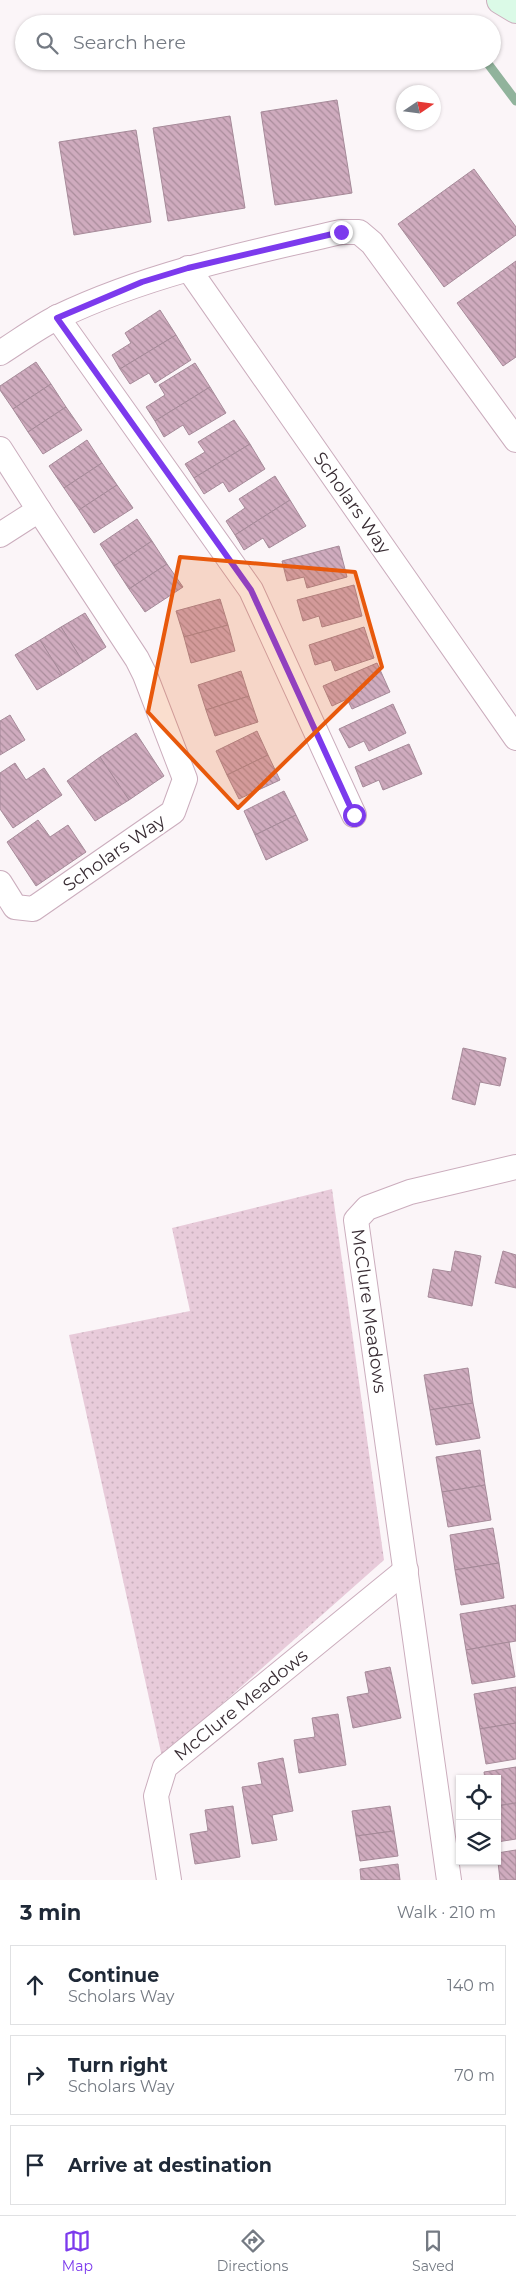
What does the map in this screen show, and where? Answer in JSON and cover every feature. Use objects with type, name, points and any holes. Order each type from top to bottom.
[{"type":"main road","points":[[501,0],[516,9]]},
{"type":"street","points":[[0,353],[57,318],[142,282],[188,268],[341,232],[360,232],[372,243],[516,440]]},
{"type":"street","name":"Scholars Way","points":[[188,268],[516,738]]},
{"type":"street","points":[[57,318],[251,590],[354,815]]},
{"type":"street","name":"Scholars Way","points":[[0,449],[137,659],[185,779],[172,812],[33,909],[15,907],[0,883]]},
{"type":"street","points":[[0,535],[39,510]]},
{"type":"street","name":"McClure Meadows","points":[[449,1880],[356,1220],[368,1208],[410,1192],[516,1167]]},
{"type":"street","name":"McClure Meadows","points":[[169,1880],[156,1796],[165,1767],[406,1570]]},
{"type":"highlighted area","points":[[180,557],[355,572],[382,667],[238,808],[148,712]]},
{"type":"shaded area","points":[[332,1189],[384,1560],[162,1757],[69,1335],[190,1311],[172,1228]]},
{"type":"building","points":[[337,100],[352,193],[275,205],[261,112]]},
{"type":"building","points":[[230,116],[245,208],[168,221],[153,128]]},
{"type":"building","points":[[136,130],[151,222],[74,235],[59,142]]},
{"type":"building","points":[[474,169],[516,227],[516,235],[444,287],[398,224]]},
{"type":"building","points":[[516,261],[516,357],[503,366],[457,303]]},
{"type":"building","points":[[160,310],[176,335],[120,369],[112,355],[131,343],[125,333]]},
{"type":"building","points":[[176,335],[191,360],[155,383],[149,373],[130,384],[120,369]]},
{"type":"building","points":[[36,362],[51,384],[13,409],[0,390],[0,386]]},
{"type":"building","points":[[195,363],[210,387],[155,421],[146,407],[165,395],[159,385]]},
{"type":"building","points":[[51,384],[66,407],[28,432],[13,409]]},
{"type":"building","points":[[210,387],[226,413],[189,435],[183,425],[164,437],[155,421]]},
{"type":"building","points":[[66,407],[82,430],[43,454],[28,432]]},
{"type":"building","points":[[234,420],[250,444],[194,478],[185,464],[205,452],[198,442]]},
{"type":"building","points":[[87,440],[102,463],[64,488],[49,466]]},
{"type":"building","points":[[250,444],[265,469],[229,492],[223,482],[204,494],[194,478]]},
{"type":"building","points":[[102,463],[117,485],[79,510],[64,488]]},
{"type":"building","points":[[275,476],[290,500],[235,535],[226,521],[245,508],[239,499]]},
{"type":"building","points":[[117,485],[133,508],[94,533],[79,510]]},
{"type":"building","points":[[290,500],[306,526],[269,548],[263,538],[244,550],[235,535]]},
{"type":"building","points":[[137,519],[152,541],[114,566],[100,544]]},
{"type":"building","points":[[152,541],[167,564],[129,589],[114,566]]},
{"type":"building","points":[[339,546],[347,577],[307,588],[304,577],[287,581],[282,561]]},
{"type":"building","points":[[167,564],[183,587],[145,612],[129,589]]},
{"type":"building","points":[[354,585],[362,616],[322,627],[319,616],[303,621],[297,600]]},
{"type":"building","points":[[220,599],[228,625],[184,637],[176,611]]},
{"type":"building","points":[[85,613],[106,647],[83,662],[61,627]]},
{"type":"building","points":[[228,625],[235,651],[191,663],[184,637]]},
{"type":"building","points":[[61,627],[83,662],[62,675],[40,640]]},
{"type":"building","points":[[364,627],[374,658],[335,671],[331,660],[315,665],[309,645]]},
{"type":"building","points":[[40,640],[62,675],[37,690],[15,655]]},
{"type":"building","points":[[377,663],[390,692],[352,709],[347,699],[332,706],[323,686]]},
{"type":"building","points":[[241,671],[249,696],[206,710],[198,685]]},
{"type":"building","points":[[249,696],[258,722],[215,736],[206,710]]},
{"type":"building","points":[[393,704],[406,733],[369,751],[364,741],[349,748],[339,729]]},
{"type":"building","points":[[10,715],[25,740],[0,755],[0,721]]},
{"type":"building","points":[[257,731],[268,755],[227,775],[216,751]]},
{"type":"building","points":[[136,733],[164,776],[129,800],[100,757]]},
{"type":"building","points":[[409,744],[422,774],[383,790],[379,780],[363,787],[355,767]]},
{"type":"building","points":[[268,755],[280,780],[239,799],[227,775]]},
{"type":"building","points":[[100,757],[129,800],[95,821],[67,781]]},
{"type":"building","points":[[15,763],[26,780],[44,768],[62,795],[13,828],[0,809],[0,773]]},
{"type":"building","points":[[284,791],[296,815],[255,835],[244,811]]},
{"type":"building","points":[[296,815],[308,840],[266,860],[255,835]]},
{"type":"building","points":[[38,820],[50,837],[68,825],[86,852],[36,886],[7,842]]},
{"type":"building","points":[[463,1048],[506,1058],[500,1086],[480,1082],[475,1105],[452,1099]]},
{"type":"building","points":[[455,1251],[481,1256],[472,1306],[428,1297],[433,1269],[451,1272]]},
{"type":"building","points":[[503,1251],[516,1255],[516,1288],[495,1283]]},
{"type":"building","points":[[468,1368],[473,1403],[430,1410],[424,1375]]},
{"type":"building","points":[[473,1403],[480,1438],[436,1445],[430,1410]]},
{"type":"building","points":[[480,1450],[485,1485],[442,1492],[436,1457]]},
{"type":"building","points":[[485,1485],[491,1520],[448,1527],[442,1492]]},
{"type":"building","points":[[493,1528],[499,1563],[455,1570],[450,1535]]},
{"type":"building","points":[[499,1563],[504,1598],[461,1605],[455,1570]]},
{"type":"building","points":[[516,1605],[516,1641],[466,1650],[460,1614]]},
{"type":"building","points":[[509,1642],[515,1677],[472,1684],[466,1650]]},
{"type":"building","points":[[390,1667],[401,1718],[353,1728],[347,1697],[369,1693],[365,1672]]},
{"type":"building","points":[[516,1687],[516,1723],[480,1729],[474,1694]]},
{"type":"building","points":[[338,1714],[346,1765],[299,1773],[294,1740],[315,1737],[312,1718]]},
{"type":"building","points":[[516,1723],[516,1759],[486,1764],[480,1729]]},
{"type":"building","points":[[283,1758],[293,1811],[272,1815],[277,1840],[252,1844],[242,1787],[262,1784],[258,1763]]},
{"type":"building","points":[[516,1767],[516,1803],[501,1805],[501,1775],[484,1775],[484,1772]]},
{"type":"building","points":[[516,1803],[516,1839],[501,1841],[501,1805]]},
{"type":"building","points":[[233,1806],[240,1857],[195,1864],[190,1834],[208,1831],[205,1810]]},
{"type":"building","points":[[390,1806],[394,1831],[356,1836],[352,1811]]},
{"type":"building","points":[[394,1831],[398,1856],[360,1861],[356,1836]]},
{"type":"building","points":[[516,1850],[516,1880],[500,1880],[498,1865],[501,1865],[501,1852]]},
{"type":"building","points":[[398,1864],[400,1880],[361,1880],[360,1869]]},
{"type":"waterway","points":[[493,70],[516,101]]},
{"type":"route","points":[[341,232],[188,268],[142,282],[57,318],[251,590],[354,815]]}]
